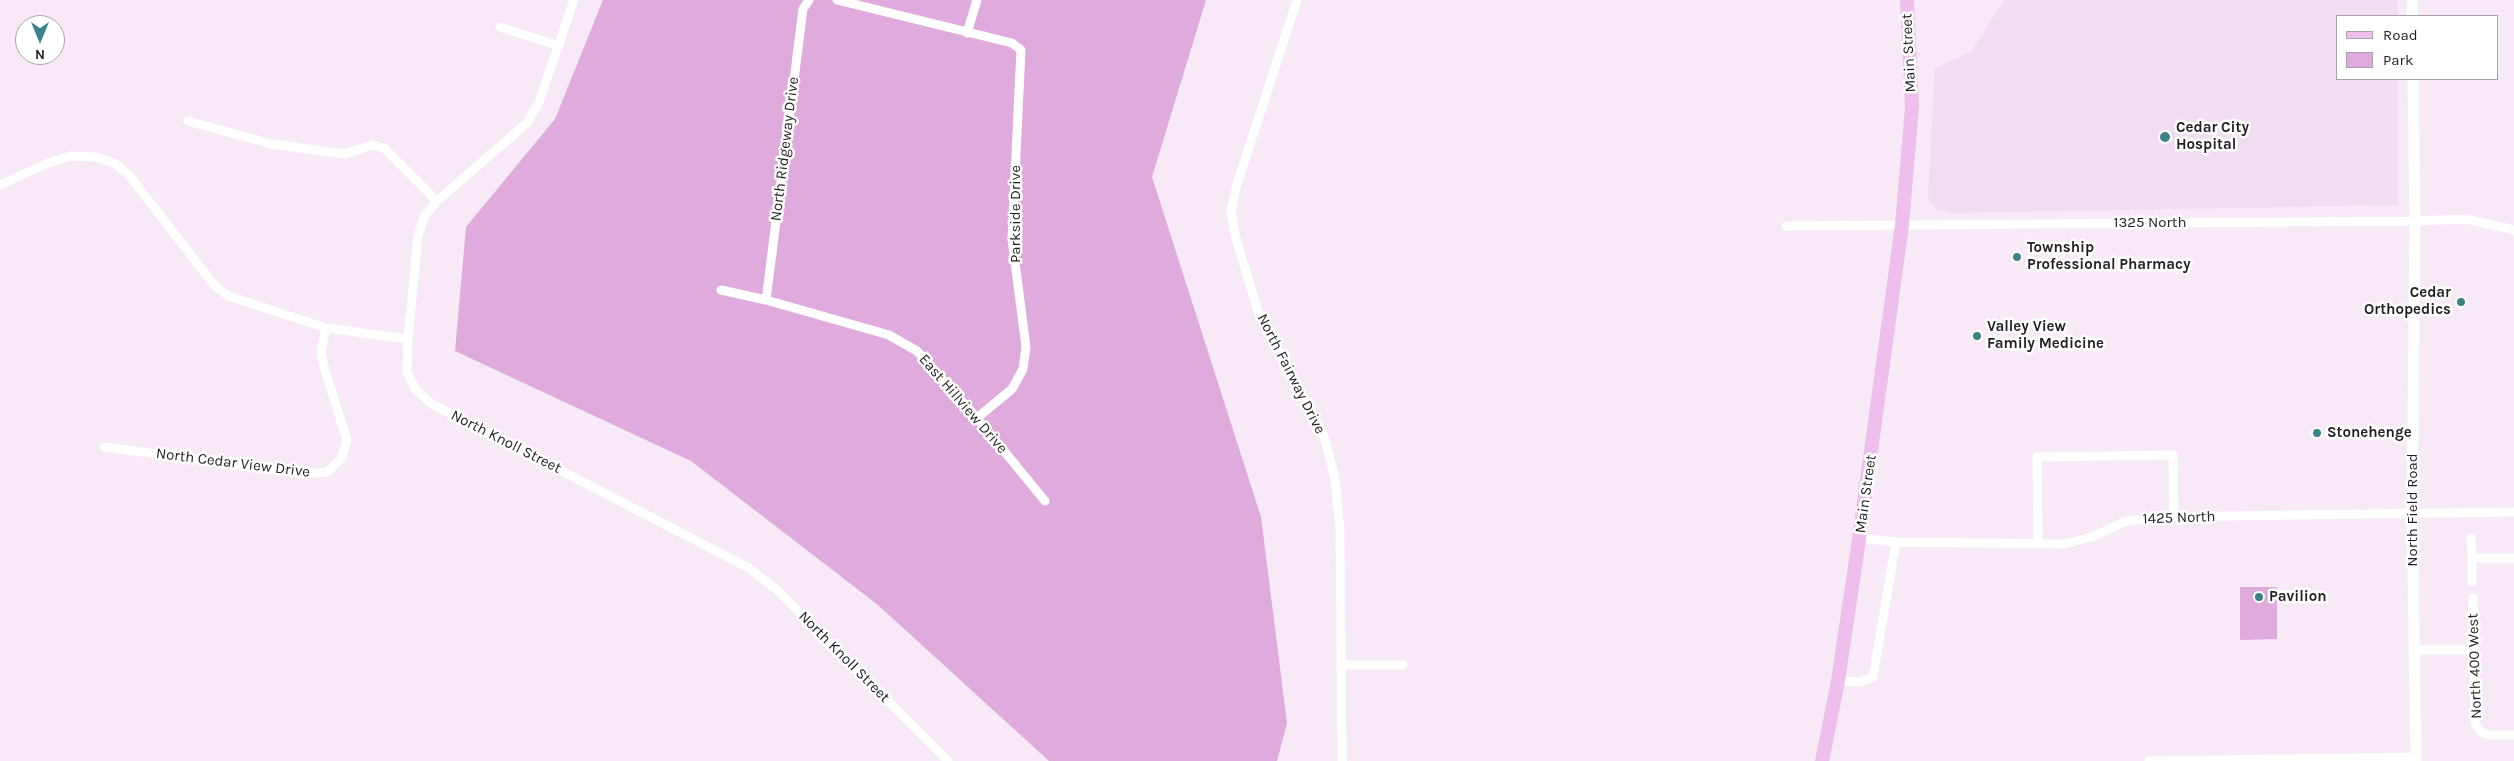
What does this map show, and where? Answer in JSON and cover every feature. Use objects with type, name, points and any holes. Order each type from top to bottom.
[{"type":"main road","name":"Main Street","points":[[1822,761],[1838,681],[1902,225],[1912,107],[1907,0]]},
{"type":"street","name":"North Knoll Street","points":[[574,0],[539,102],[527,123],[438,201],[425,215],[418,236],[408,338],[407,372],[416,390],[432,404],[749,568],[778,590],[948,761]]},
{"type":"street","name":"North Ridgeway Drive","points":[[766,300],[803,9],[809,0]]},
{"type":"street","points":[[837,0],[967,33],[977,0]]},
{"type":"street","name":"North Fairway Drive","points":[[1297,0],[1237,184],[1231,211],[1235,235],[1260,318],[1324,436],[1335,478],[1340,530],[1342,761]]},
{"type":"street","points":[[2412,0],[2412,15]]},
{"type":"street","points":[[500,27],[559,46]]},
{"type":"street","name":"Parkside Drive","points":[[967,33],[1012,44],[1021,50],[1012,239],[1026,347],[1023,369],[1012,389],[977,418]]},
{"type":"street","name":"North Field Road","points":[[2413,80],[2415,221],[2412,513],[2416,759]]},
{"type":"street","points":[[188,121],[271,144],[345,154],[372,145],[384,148],[438,201]]},
{"type":"street","points":[[0,184],[48,163],[71,156],[95,157],[114,163],[129,175],[214,285],[228,296],[326,328],[408,338]]},
{"type":"street","name":"1325 North","points":[[1786,226],[2415,221],[2466,218],[2514,230]]},
{"type":"street","name":"East Hillview Drive","points":[[721,290],[766,300],[889,335],[917,352],[977,418],[1045,500]]},
{"type":"street","name":"North Cedar View Drive","points":[[104,447],[307,474],[327,472],[342,458],[347,440],[321,352],[326,328]]},
{"type":"street","points":[[2038,543],[2037,457],[2173,455],[2174,517]]},
{"type":"street","name":"1425 North","points":[[1859,538],[1896,542],[2064,544],[2092,536],[2124,522],[2174,517],[2514,512]]},
{"type":"street","points":[[2472,538],[2472,582]]},
{"type":"street","points":[[1838,681],[1860,682],[1873,677],[1896,542]]},
{"type":"street","points":[[2472,558],[2514,558]]},
{"type":"street","name":"North 400 West","points":[[2473,598],[2475,724],[2481,732],[2490,735],[2514,735]]},
{"type":"street","points":[[2414,650],[2474,650]]},
{"type":"street","points":[[1341,665],[1403,665]]},
{"type":"street","points":[[2149,761],[2416,759]]},
{"type":"shaded area","name":"Cedar City Hospital","points":[[2004,0],[2397,0],[2398,15],[2336,15],[2336,80],[2398,80],[2398,205],[1950,213],[1936,209],[1928,199],[1935,68],[1971,52]]},
{"type":"green space","points":[[603,0],[1206,0],[1152,177],[1261,517],[1287,723],[1277,761],[1049,761],[878,605],[691,461],[455,351],[466,227],[555,119]]},
{"type":"green space","points":[[2240,587],[2277,587],[2277,639],[2240,640]]},
{"type":"place","name":"Cedar City Hospital","points":[[2165,137]]},
{"type":"place","name":"Township Professional Pharmacy","points":[[2017,257]]},
{"type":"place","name":"Cedar Orthopedics","points":[[2461,302]]},
{"type":"place","name":"Valley View Family Medicine","points":[[1977,336]]},
{"type":"place","name":"Stonehenge","points":[[2317,433]]},
{"type":"place","name":"Pavilion","points":[[2259,597]]}]
